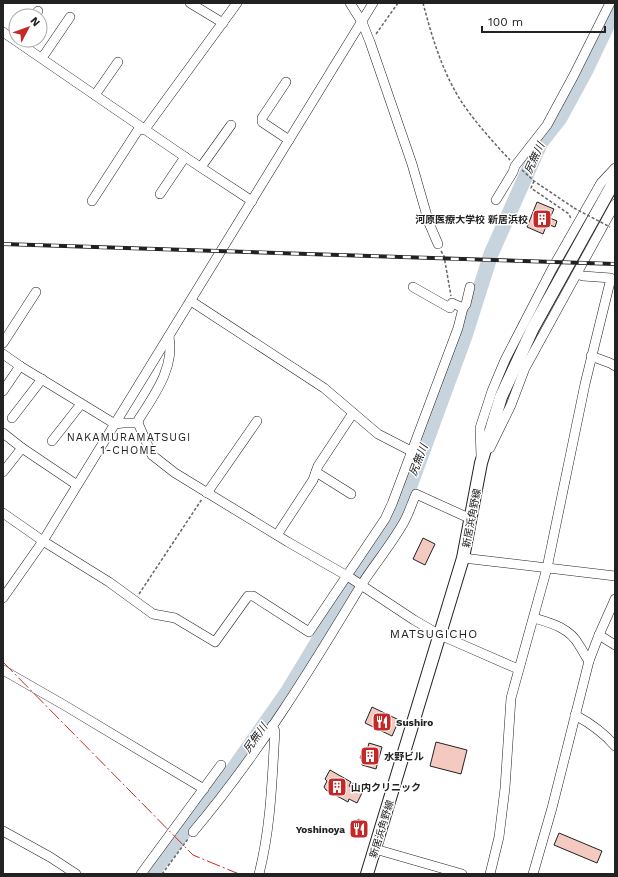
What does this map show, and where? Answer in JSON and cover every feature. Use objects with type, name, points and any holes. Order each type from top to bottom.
[{"type":"main road","name":"新居浜角野線","points":[[367,874],[464,558],[481,463],[501,397],[533,328],[615,180]]},
{"type":"street","points":[[190,3],[223,23]]},
{"type":"street","points":[[92,201],[138,130],[145,129],[237,3]]},
{"type":"street","points":[[350,3],[362,22],[370,42],[412,164],[429,223],[438,244]]},
{"type":"street","points":[[3,598],[43,542],[77,484],[373,3]]},
{"type":"street","points":[[496,200],[516,166],[547,125],[610,3]]},
{"type":"street","points":[[42,58],[70,17]]},
{"type":"street","points":[[28,48],[185,157],[252,201]]},
{"type":"street","points":[[96,95],[118,62]]},
{"type":"street","points":[[286,82],[262,118],[262,122],[289,140]]},
{"type":"street","points":[[201,167],[231,125]]},
{"type":"street","points":[[160,194],[185,157]]},
{"type":"street","points":[[481,463],[480,428],[492,391],[505,360],[552,269],[601,183],[615,168]]},
{"type":"street","points":[[481,463],[508,411],[525,368],[615,204]]},
{"type":"street","points":[[490,874],[499,837],[504,795],[511,698],[547,568],[573,437],[591,356],[611,278],[583,276],[577,274]]},
{"type":"street","points":[[413,286],[450,308],[452,303],[463,308]]},
{"type":"street","points":[[3,513],[43,542],[109,582],[153,614],[175,618],[215,642],[248,596],[253,596],[309,632],[385,519],[392,504],[456,335],[470,287]]},
{"type":"street","points":[[3,343],[36,292]]},
{"type":"street","points":[[191,301],[324,388],[378,434],[412,451]]},
{"type":"street","points":[[169,336],[171,346],[170,360],[163,378],[138,423],[152,455],[175,473],[206,493],[348,576],[414,620],[440,635],[518,669]]},
{"type":"street","points":[[3,354],[42,380],[115,424],[123,422],[138,423]]},
{"type":"street","points":[[591,356],[610,362],[615,366]]},
{"type":"street","points":[[3,391],[20,366]]},
{"type":"street","points":[[12,418],[42,380]]},
{"type":"street","points":[[52,441],[81,404]]},
{"type":"street","points":[[277,535],[313,480],[318,466],[353,413]]},
{"type":"street","points":[[206,493],[257,421]]},
{"type":"street","points":[[3,433],[22,448],[77,484]]},
{"type":"street","points":[[3,472],[22,448]]},
{"type":"street","points":[[316,472],[350,494]]},
{"type":"street","points":[[193,832],[248,762],[307,674],[361,585],[405,520],[416,494],[471,520]]},
{"type":"street","points":[[464,558],[615,576]]},
{"type":"street","points":[[533,874],[552,808],[589,661],[615,599]]},
{"type":"street","points":[[534,618],[553,623],[568,631],[579,644],[589,661]]},
{"type":"street","points":[[599,635],[615,645]]},
{"type":"street","points":[[3,670],[204,789]]},
{"type":"street","points":[[575,715],[587,722],[615,746]]},
{"type":"street","points":[[259,874],[270,817],[275,731],[272,726]]},
{"type":"street","points":[[141,874],[221,765]]},
{"type":"street","points":[[3,832],[50,857],[76,874]]},
{"type":"street","points":[[375,849],[462,874]]},
{"type":"path","points":[[370,42],[398,3]]},
{"type":"path","points":[[423,3],[429,27],[442,63],[460,99],[487,135],[516,166],[534,180],[574,208],[610,227]]},
{"type":"path","points":[[534,180],[531,188],[569,214],[572,220]]},
{"type":"path","points":[[438,244],[444,256],[452,303]]},
{"type":"path","points":[[134,600],[206,493]]},
{"type":"path","points":[[162,874],[193,832]]},
{"type":"building","name":"河原医療大学校 新居浜校","points":[[537,202],[554,209],[550,218],[557,221],[555,227],[547,224],[543,234],[527,227]]},
{"type":"building","points":[[423,538],[435,544],[425,565],[413,559]]},
{"type":"building","name":"Sushiro","points":[[372,707],[399,720],[392,736],[365,723]]},
{"type":"building","points":[[436,742],[467,750],[461,774],[430,766]]},
{"type":"building","name":"水野ビル","points":[[369,743],[382,747],[376,769],[362,765],[364,759],[360,758],[362,753],[366,754]]},
{"type":"building","name":"山内クリニック","points":[[330,770],[351,782],[349,786],[351,787],[353,783],[364,789],[357,803],[349,799],[348,802],[326,790],[324,787],[327,781],[325,779]]},
{"type":"building","name":"Yoshinoya","points":[[358,819],[367,824],[359,838],[351,833]]},
{"type":"building","points":[[559,833],[602,851],[597,863],[554,845]]},
{"type":"waterway","name":"尻無川","points":[[151,874],[234,768],[288,691],[343,600],[397,518],[465,336],[491,254],[541,142],[560,118],[585,72],[615,9]]},
{"type":"railway","points":[[3,244],[615,264]]},
{"type":"power","points":[[3,662],[193,855],[239,874]]},
{"type":"place","name":"河原医療大学校 新居浜校","points":[[542,219]]},
{"type":"place","name":"Sushiro","points":[[382,722]]},
{"type":"place","name":"水野ビル","points":[[370,756]]},
{"type":"place","name":"山内クリニック","points":[[337,787]]},
{"type":"place","name":"Yoshinoya","points":[[359,829]]},
{"type":"district","name":"NAKAMURAMATSUGI 1-CHOME","points":[[129,443]]},
{"type":"district","name":"MATSUGICHO","points":[[434,634]]}]
